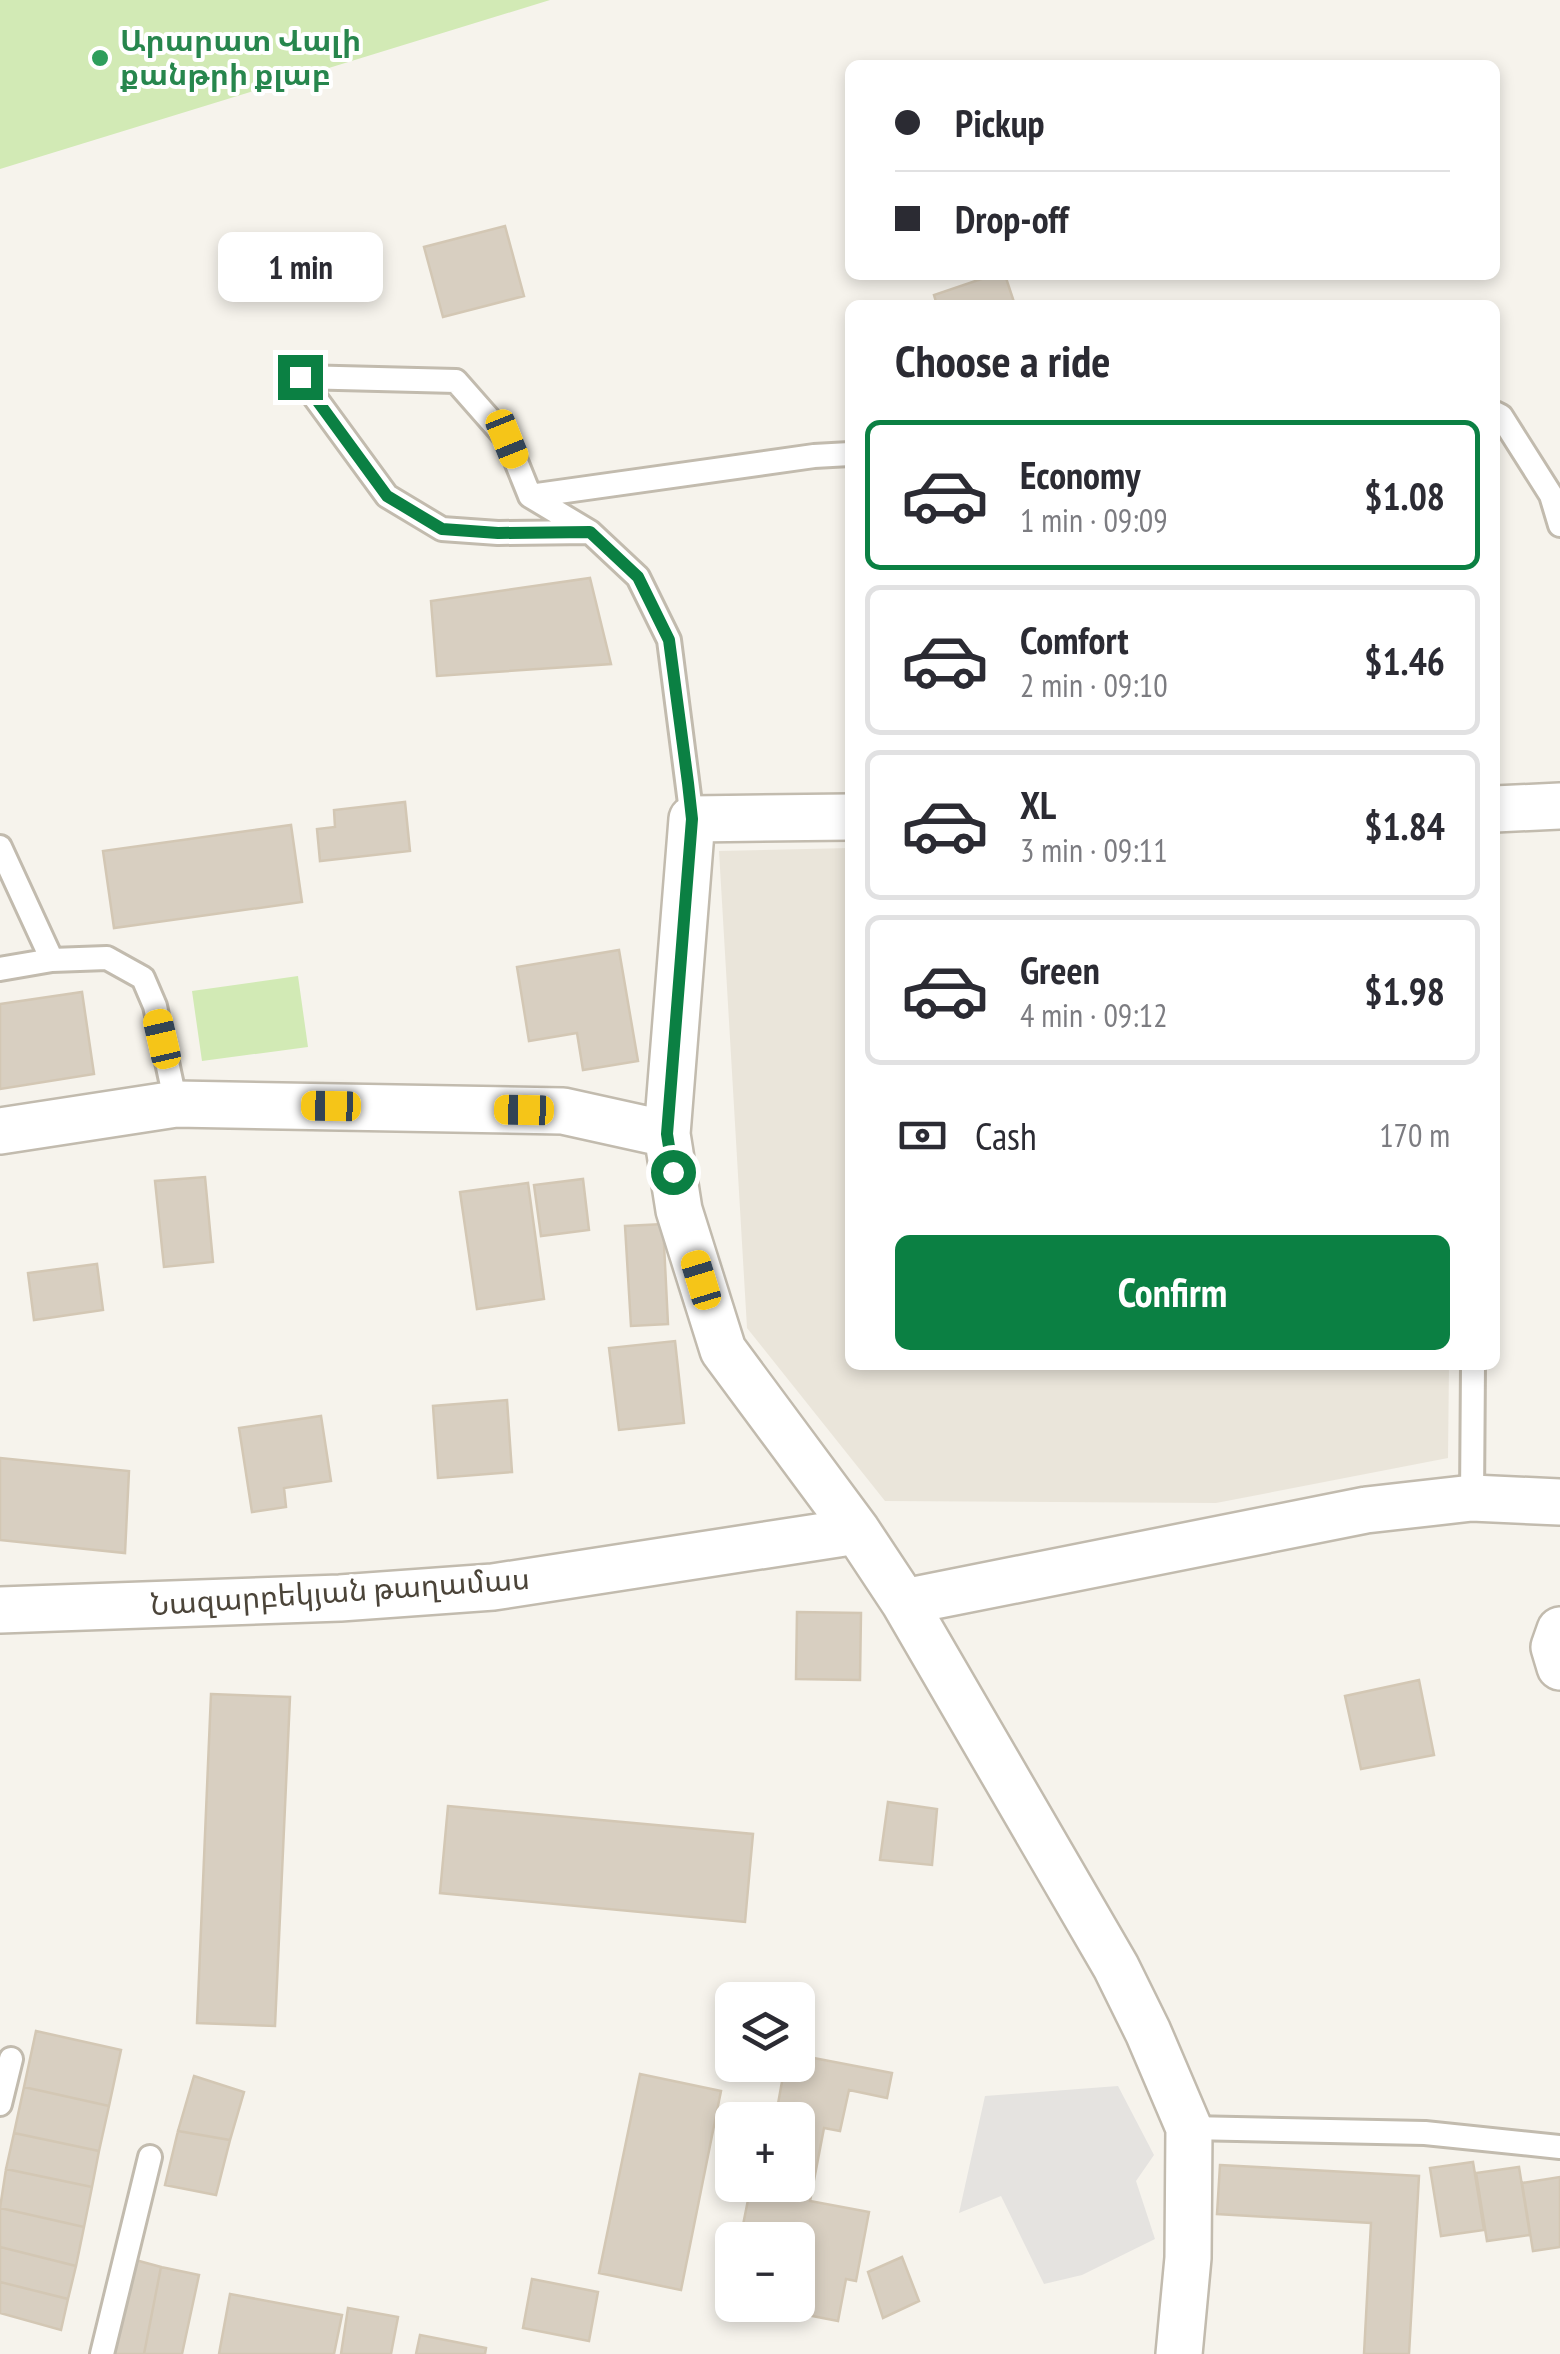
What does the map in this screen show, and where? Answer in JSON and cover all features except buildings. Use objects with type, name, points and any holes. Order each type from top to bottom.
[{"type":"street","points":[[1500,809],[1560,806]]},
{"type":"street","points":[[845,817],[692,819],[667,1134],[680,1210],[723,1350],[857,1531],[904,1602],[1116,1968],[1190,2128],[1188,2258],[1178,2354]]},
{"type":"street","points":[[0,1132],[176,1104],[563,1111],[667,1134]]},
{"type":"street","points":[[904,1602],[1366,1510],[1472,1498],[1560,1502]]},
{"type":"street","name":"Նազարբեկյան թաղամաս","points":[[0,1610],[340,1598],[492,1587],[857,1531]]},
{"type":"street","points":[[1560,1630],[1554,1647],[1560,1667]]},
{"type":"lane","points":[[590,532],[442,529],[387,496],[300,377],[456,381],[507,439],[530,496],[590,532],[638,577],[669,640],[692,819]]},
{"type":"lane","points":[[1500,416],[1551,495],[1560,525]]},
{"type":"lane","points":[[530,496],[845,454]]},
{"type":"lane","points":[[0,847],[52,960]]},
{"type":"lane","points":[[0,969],[52,960],[107,958],[143,978],[155,1006],[176,1104]]},
{"type":"lane","points":[[1472,1498],[1473,1370]]},
{"type":"lane","points":[[0,2104],[10,2059]]},
{"type":"lane","points":[[1190,2128],[1426,2133],[1560,2146]]},
{"type":"lane","points":[[102,2354],[150,2157]]},
{"type":"shaded area","points":[[845,848],[845,1370],[1449,1370],[1448,1458],[1216,1503],[885,1501],[747,1328],[719,851]]},
{"type":"shaded area","points":[[1118,2086],[1154,2155],[1136,2181],[1155,2239],[1082,2275],[1044,2284],[1001,2196],[959,2213],[985,2096]]},
{"type":"green space","points":[[0,0],[550,0],[0,169]]},
{"type":"green space","points":[[298,976],[308,1047],[202,1061],[192,991]]},
{"type":"place","name":"Արարատ Վալի քանթրի քլաբ","points":[[100,58]]},
{"type":"route","points":[[300,377],[387,496],[442,529],[590,532],[638,577],[669,640],[692,819],[667,1134],[673,1172]]}]
